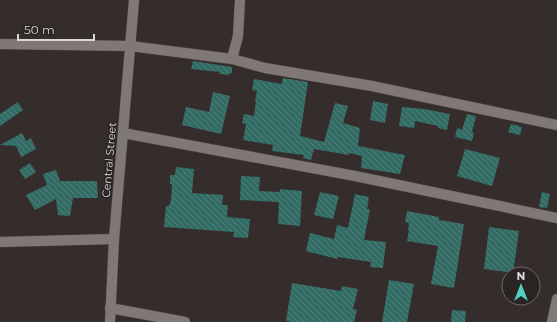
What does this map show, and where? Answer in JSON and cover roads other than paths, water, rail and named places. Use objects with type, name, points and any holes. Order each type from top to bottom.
[{"type":"street","name":"Central Street","points":[[110,322],[114,239],[134,0]]},
{"type":"street","points":[[232,59],[238,36],[240,0]]},
{"type":"street","points":[[0,44],[130,46],[232,59],[266,68],[372,86],[557,125]]},
{"type":"street","points":[[123,133],[355,176],[557,218]]},
{"type":"street","points":[[0,242],[114,239]]},
{"type":"street","points":[[552,322],[557,299]]},
{"type":"street","points":[[110,308],[185,322]]}]
